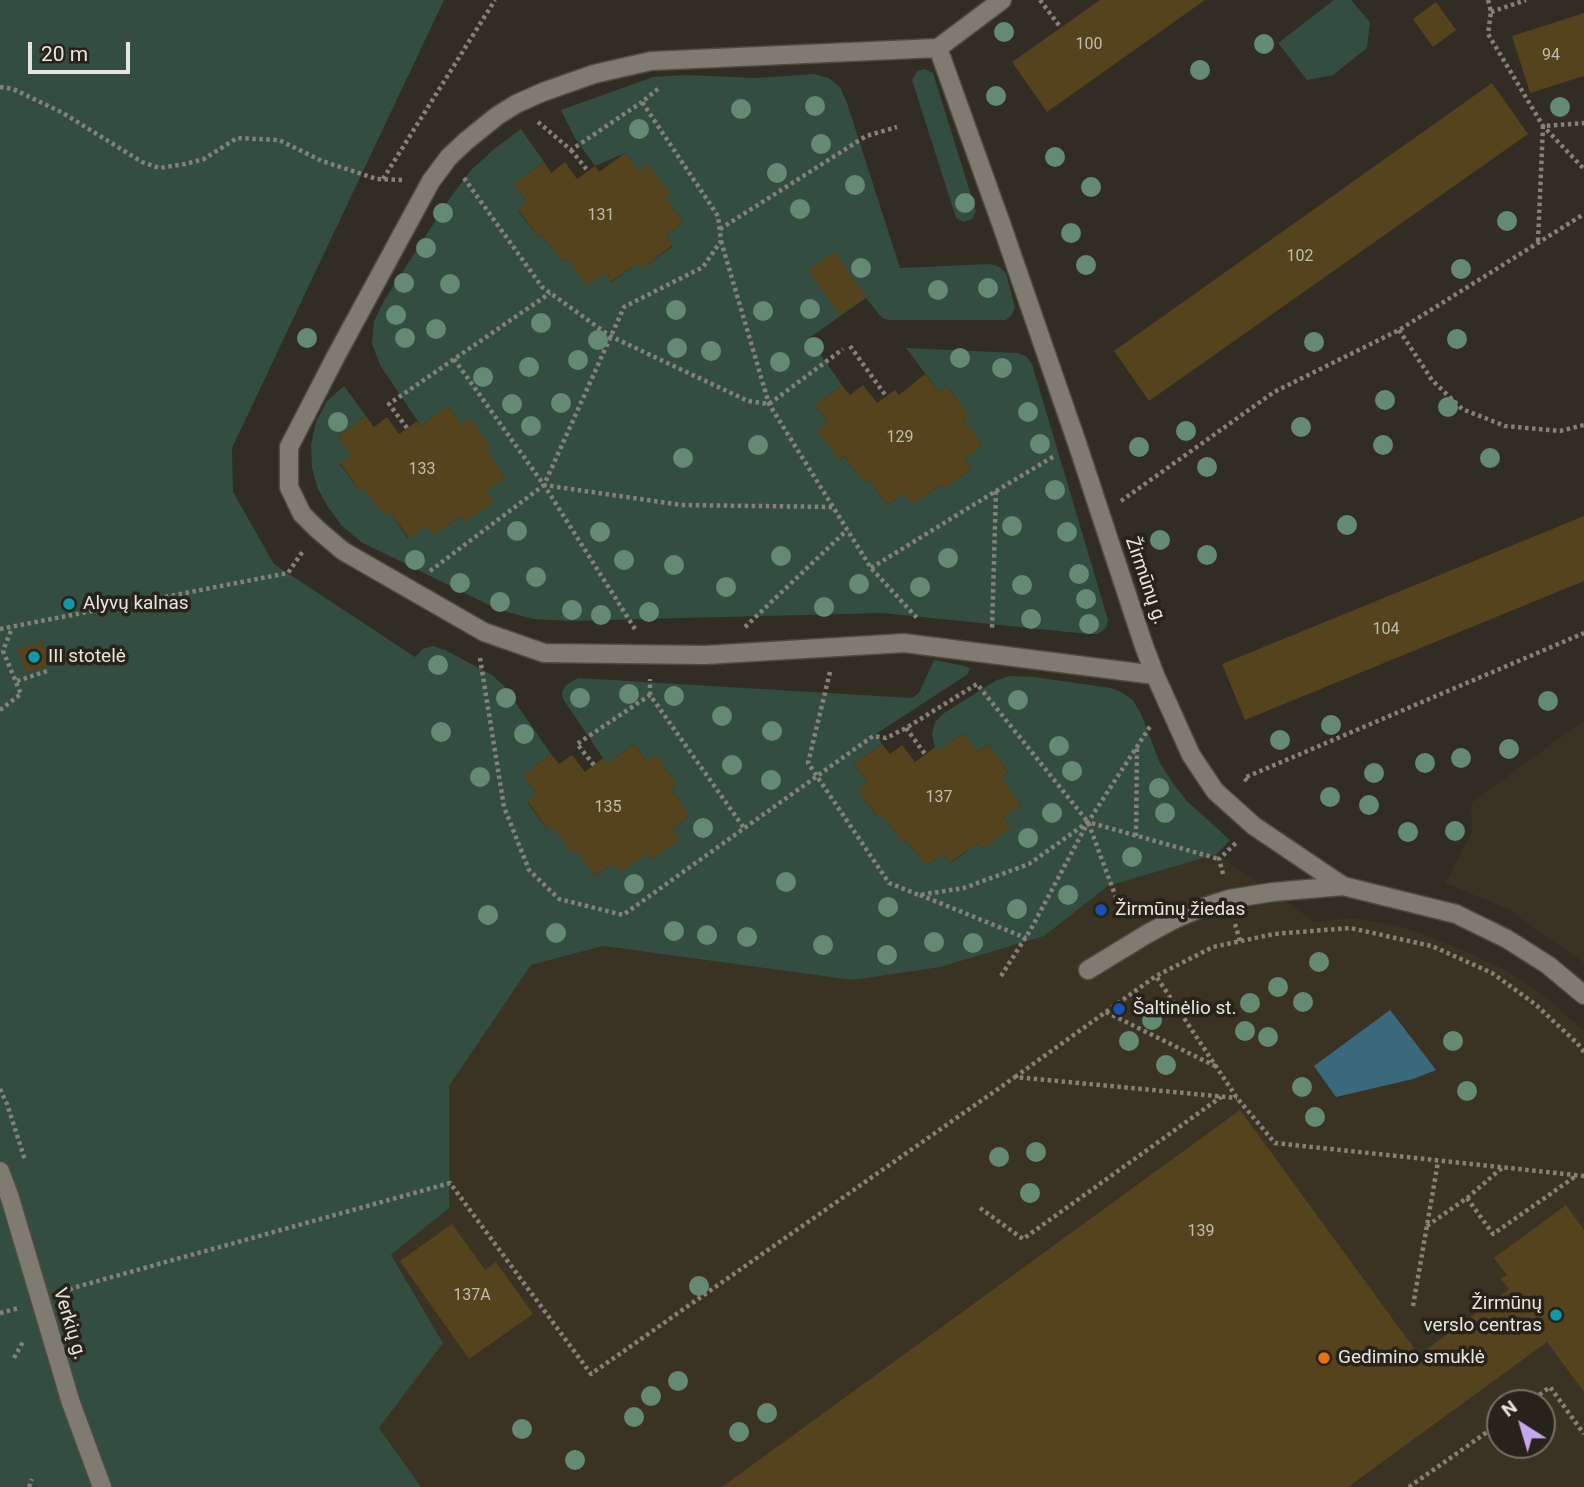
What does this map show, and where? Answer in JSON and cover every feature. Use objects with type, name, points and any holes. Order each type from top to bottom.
[{"type":"street","points":[[1002,0],[938,48],[651,61],[594,74],[543,92],[497,116],[466,141],[430,181],[289,447],[289,487],[302,514],[343,551],[484,632],[544,653],[717,654],[904,643],[1155,675]]},
{"type":"street","name":"Žirmūnų g.","points":[[938,48],[1002,226],[1155,675],[1191,755],[1215,791],[1254,826],[1343,886],[1456,914],[1507,939],[1548,965],[1584,995]]},
{"type":"street","points":[[1088,970],[1175,919],[1229,899],[1343,886]]},
{"type":"street","name":"Verkių g.","points":[[0,1171],[71,1403],[102,1487]]},
{"type":"path","points":[[383,179],[495,0]]},
{"type":"path","points":[[1040,0],[1061,28]]},
{"type":"path","points":[[1488,0],[1491,12],[1488,34],[1543,126],[1584,169]]},
{"type":"path","points":[[1491,12],[1527,0]]},
{"type":"path","points":[[571,150],[642,102],[674,76],[677,60]]},
{"type":"path","points":[[0,87],[13,89],[63,113],[142,162],[159,167],[204,159],[237,138],[279,140],[322,162],[377,179],[430,181]]},
{"type":"path","points":[[642,102],[718,216],[721,241],[769,404],[871,568],[925,625],[922,645]]},
{"type":"path","points":[[516,104],[571,150],[588,171]]},
{"type":"path","points":[[1543,126],[1584,123]]},
{"type":"path","points":[[1538,242],[1543,126]]},
{"type":"path","points":[[720,229],[866,136],[897,127]]},
{"type":"path","points":[[449,158],[542,288],[610,336],[748,401],[769,404],[843,349]]},
{"type":"path","points":[[1100,516],[1274,392],[1399,330],[1584,214]]},
{"type":"path","points":[[409,588],[544,485],[624,307],[703,267],[721,241]]},
{"type":"path","points":[[407,428],[389,404],[550,293]]},
{"type":"path","points":[[1399,330],[1432,380],[1462,410],[1505,426],[1560,431],[1584,425]]},
{"type":"path","points":[[850,346],[886,397]]},
{"type":"path","points":[[454,359],[544,485],[651,654],[650,695],[744,828]]},
{"type":"path","points":[[871,568],[1077,443]]},
{"type":"path","points":[[544,485],[681,505],[833,507]]},
{"type":"path","points":[[991,654],[996,491]]},
{"type":"path","points":[[0,629],[288,573],[317,529]]},
{"type":"path","points":[[717,654],[847,530]]},
{"type":"path","points":[[475,626],[504,807],[529,870],[559,899],[623,915],[873,736],[886,738],[977,684],[1088,822],[1133,943]]},
{"type":"path","points":[[0,710],[22,694],[3,651],[12,627]]},
{"type":"path","points":[[1253,788],[1244,778],[1584,634]]},
{"type":"path","points":[[836,647],[808,763],[888,883],[1026,938]]},
{"type":"path","points":[[17,681],[50,670]]},
{"type":"path","points":[[594,765],[577,744],[650,695]]},
{"type":"path","points":[[1001,976],[1026,938],[1088,822],[1166,701]]},
{"type":"path","points":[[906,728],[925,754]]},
{"type":"path","points":[[1136,836],[1137,745]]},
{"type":"path","points":[[919,895],[964,888],[1029,864],[1088,822]]},
{"type":"path","points":[[1088,822],[1219,859]]},
{"type":"path","points":[[1219,859],[1254,826]]},
{"type":"path","points":[[1219,859],[1240,941]]},
{"type":"path","points":[[76,1287],[450,1182],[591,1374],[1156,976],[1213,947],[1274,934],[1350,928],[1432,946],[1492,973],[1535,1004],[1584,1052]]},
{"type":"path","points":[[1156,976],[1237,1098],[1275,1143],[1584,1176]]},
{"type":"path","points":[[1107,1012],[1217,1067]]},
{"type":"path","points":[[1015,1077],[1237,1098]]},
{"type":"path","points":[[980,1208],[1023,1239],[1221,1096]]},
{"type":"path","points":[[1413,1306],[1438,1162]]},
{"type":"path","points":[[1427,1226],[1467,1198],[1503,1167]]},
{"type":"path","points":[[1467,1198],[1493,1234],[1577,1175]]},
{"type":"path","points":[[0,1312],[18,1308]]},
{"type":"path","points":[[1556,1395],[1584,1434]]},
{"type":"path","points":[[1409,1487],[1486,1433]]},
{"type":"path","points":[[29,1487],[32,1479]]},
{"type":"shaded area","points":[[1584,720],[1584,963],[1508,909],[1445,883],[1472,831],[1471,803]]},
{"type":"shaded area","points":[[1217,854],[1315,922],[1351,918],[1403,927],[1500,967],[1541,993],[1584,1031],[1584,1487],[421,1487],[379,1428],[443,1343],[391,1255],[449,1208],[449,1086],[531,965],[602,946],[852,980],[1044,936],[1108,886]]},
{"type":"green space","points":[[0,0],[444,0],[232,448],[233,492],[274,564],[415,657],[423,649],[433,646],[492,675],[504,686],[551,754],[523,775],[536,794],[527,802],[547,829],[552,826],[576,850],[595,876],[613,863],[647,853],[652,859],[679,839],[672,829],[690,815],[671,789],[677,784],[656,755],[647,762],[634,744],[607,764],[563,699],[562,692],[566,685],[578,678],[912,698],[919,693],[934,660],[970,668],[968,674],[876,734],[882,744],[854,764],[868,783],[858,791],[878,818],[883,816],[903,843],[907,840],[926,866],[943,853],[951,863],[977,843],[982,849],[1010,827],[1003,818],[1021,805],[1001,778],[1008,772],[988,744],[978,752],[963,733],[938,751],[932,734],[935,722],[944,713],[997,680],[1010,676],[1110,688],[1133,700],[1160,763],[1172,782],[1187,801],[1230,840],[1217,854],[1108,886],[1044,936],[940,967],[852,980],[603,946],[531,965],[449,1086],[449,1208],[391,1255],[443,1343],[379,1428],[421,1487],[0,1487]]},
{"type":"green space","points":[[1334,0],[1351,0],[1370,22],[1367,48],[1333,75],[1307,80],[1278,43]]},
{"type":"green space","points":[[925,69],[933,73],[976,211],[972,219],[964,222],[956,218],[912,80],[917,71]]},
{"type":"green space","points":[[814,74],[829,78],[840,87],[900,268],[989,264],[998,266],[1006,273],[1015,307],[1006,320],[889,320],[882,318],[866,298],[809,338],[842,385],[815,405],[828,423],[818,431],[839,460],[844,456],[863,482],[868,479],[887,505],[904,493],[913,505],[940,485],[944,489],[972,469],[965,459],[982,445],[963,419],[968,415],[948,387],[939,392],[906,348],[1017,353],[1026,356],[1032,364],[1108,620],[1106,628],[1098,634],[1088,634],[882,613],[569,621],[533,619],[497,609],[361,542],[342,526],[318,489],[312,468],[311,445],[316,422],[327,401],[344,386],[366,416],[338,437],[351,455],[340,464],[360,491],[364,489],[390,512],[408,538],[427,525],[434,535],[461,516],[465,521],[493,502],[486,491],[505,477],[486,450],[490,447],[461,424],[448,406],[421,426],[380,365],[372,344],[374,321],[385,299],[470,171],[521,129],[544,162],[514,184],[527,202],[518,210],[539,238],[543,236],[562,262],[567,259],[588,285],[605,273],[612,282],[638,263],[643,268],[673,246],[666,236],[683,222],[665,196],[669,192],[648,164],[639,171],[625,153],[595,166],[575,138],[561,110],[653,77],[686,75],[756,78]]},
{"type":"water","points":[[1390,1010],[1436,1070],[1413,1079],[1336,1097],[1314,1066]]},
{"type":"building","points":[[1100,0],[1205,0],[1047,112],[1012,62]]},
{"type":"building","points":[[1436,2],[1456,30],[1433,47],[1413,19]]},
{"type":"building","points":[[1584,13],[1584,76],[1530,93],[1512,36]]},
{"type":"building","points":[[1492,83],[1528,134],[1149,401],[1114,351]]},
{"type":"building","points":[[625,153],[639,171],[648,164],[670,193],[665,196],[683,222],[666,236],[673,245],[642,269],[638,263],[611,282],[605,273],[587,286],[567,259],[562,262],[543,236],[539,238],[518,209],[527,202],[514,184],[544,162],[551,173],[565,162],[577,179],[595,166],[599,172]]},
{"type":"building","points":[[835,252],[866,297],[840,315],[808,270]]},
{"type":"building","points":[[925,374],[939,392],[947,386],[969,416],[963,419],[982,445],[965,459],[972,469],[944,489],[940,485],[913,505],[904,493],[887,505],[868,479],[863,482],[844,456],[839,460],[817,431],[828,423],[815,405],[842,385],[850,395],[863,385],[877,403],[895,390],[899,395]]},
{"type":"building","points":[[448,406],[461,424],[470,418],[491,447],[486,450],[505,477],[486,491],[494,502],[465,522],[461,516],[434,535],[427,525],[409,538],[390,512],[384,516],[364,489],[360,491],[340,463],[351,455],[338,437],[366,416],[374,427],[387,417],[399,434],[417,421],[421,426]]},
{"type":"building","points":[[1584,516],[1584,581],[1245,720],[1222,664]]},
{"type":"building","name":"III stotelė","points":[[42,641],[50,665],[26,673],[18,649]]},
{"type":"building","points":[[963,733],[978,752],[988,744],[1008,772],[1001,778],[1021,805],[1003,818],[1011,828],[982,849],[977,843],[950,863],[943,853],[926,866],[907,840],[903,843],[883,816],[879,819],[858,791],[868,783],[854,764],[882,744],[890,754],[902,745],[915,762],[935,747],[938,751]]},
{"type":"building","points":[[634,744],[647,762],[656,755],[677,784],[671,789],[690,815],[672,829],[680,839],[652,859],[647,853],[620,873],[613,863],[595,876],[576,850],[572,853],[552,826],[548,830],[527,801],[536,794],[523,775],[551,754],[559,764],[572,755],[585,772],[603,758],[607,764]]},
{"type":"building","points":[[1240,1110],[1419,1355],[1509,1289],[1501,1279],[1507,1275],[1494,1258],[1566,1205],[1584,1230],[1584,1392],[1547,1342],[1348,1487],[722,1487]]},
{"type":"building","points":[[452,1224],[485,1270],[496,1262],[533,1314],[469,1359],[400,1261]]},
{"type":"place","name":"Alyvų kalnas","points":[[69,604]]},
{"type":"place","name":"III stotelė","points":[[34,657]]},
{"type":"place","name":"Žirmūnų žiedas","points":[[1101,910]]},
{"type":"place","name":"Šaltinėlio st.","points":[[1119,1009]]},
{"type":"place","name":"Žirmūnų verslo centras","points":[[1556,1315]]},
{"type":"place","name":"Gedimino smuklė","points":[[1324,1358]]}]
